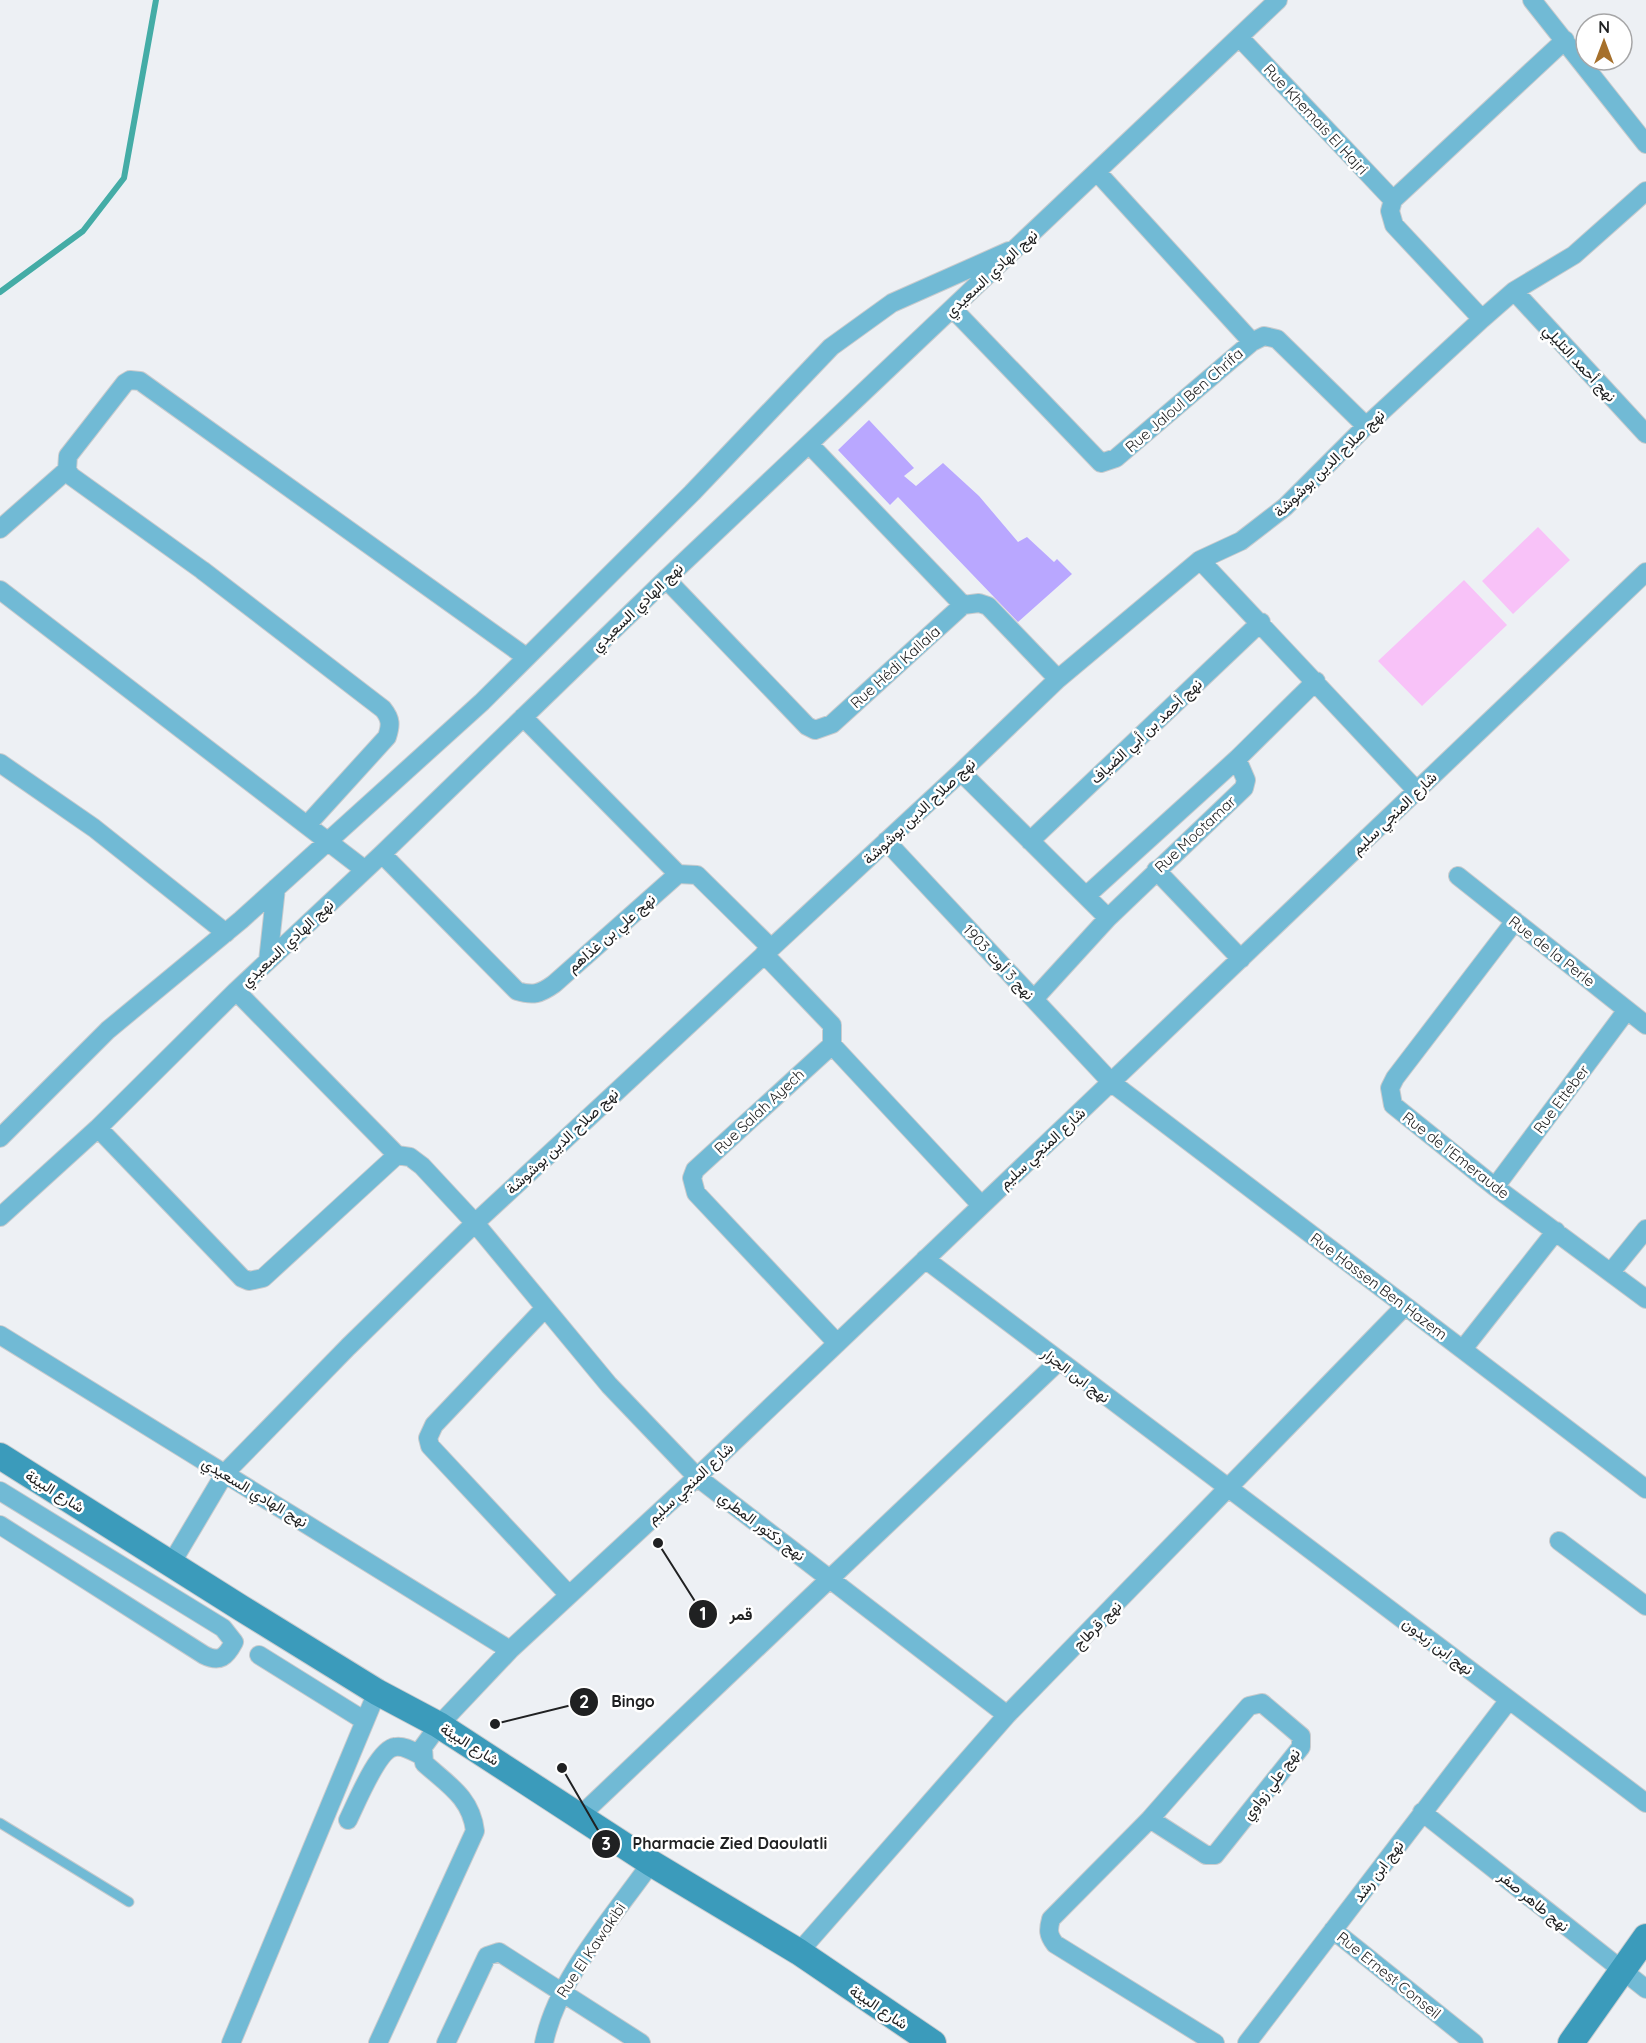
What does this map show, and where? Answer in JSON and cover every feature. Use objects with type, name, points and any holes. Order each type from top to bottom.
[{"type":"main road","name":"شارع البيئة","points":[[0,1456],[377,1692],[439,1725],[581,1815],[651,1863],[799,1952],[933,2043]]},
{"type":"main road","points":[[1571,2043],[1646,1937]]},
{"type":"street","name":"نهج الهادي السعيدي","points":[[0,1217],[98,1128],[236,991],[382,854],[666,579],[1278,0]]},
{"type":"street","points":[[1532,0],[1646,144]]},
{"type":"street","name":"Rue Khemais El Hajri","points":[[1239,37],[1394,200]]},
{"type":"street","points":[[1482,319],[1394,225],[1390,211],[1394,200],[1565,40]]},
{"type":"street","name":"Rue Jaloul Ben Chrifa","points":[[953,309],[1096,461],[1101,463],[1116,458],[1252,342],[1097,172]]},
{"type":"street","name":"نهج صلاح الدين بوشوشة","points":[[171,1564],[225,1473],[475,1223],[961,772],[1058,679],[1200,560],[1241,541],[1285,507],[1366,426],[1482,319],[1514,291],[1574,255],[1646,191]]},
{"type":"street","points":[[0,1138],[108,1030],[226,933],[526,657],[692,493],[831,347],[892,303],[1018,247]]},
{"type":"street","name":"نهج أحمد التليلي","points":[[1514,291],[1646,434]]},
{"type":"street","points":[[1252,342],[1264,336],[1277,339],[1366,426]]},
{"type":"street","points":[[0,529],[67,470],[68,456],[125,383],[130,380],[140,381],[526,657]]},
{"type":"street","points":[[809,444],[963,605],[979,603],[988,606],[1058,679]]},
{"type":"street","points":[[67,470],[383,709],[389,717],[391,726],[387,737],[307,825]]},
{"type":"street","points":[[1200,560],[1418,790]]},
{"type":"street","name":"شارع المنجي سليم","points":[[422,1756],[423,1747],[439,1725],[510,1650],[697,1477],[1646,572]]},
{"type":"street","name":"Rue Hédi Kallala","points":[[666,579],[807,726],[815,730],[832,724],[963,605]]},
{"type":"street","points":[[0,590],[365,870]]},
{"type":"street","name":"نهج أحمد بن أبي الضياف","points":[[1030,841],[1261,622]]},
{"type":"street","points":[[1237,759],[1316,681]]},
{"type":"street","points":[[523,717],[678,874],[697,875],[832,1025],[832,1045],[981,1205]]},
{"type":"street","name":"Rue Mootamar","points":[[1034,999],[1108,918],[1244,788],[1246,780],[1237,759],[1086,896]]},
{"type":"street","points":[[0,763],[94,828],[226,933]]},
{"type":"street","points":[[961,772],[1108,918]]},
{"type":"street","name":"نهج 3 أوت 1903","points":[[886,841],[1112,1083]]},
{"type":"street","name":"نهج علي بن غذاهم","points":[[382,854],[517,991],[530,995],[542,993],[554,984],[678,874]]},
{"type":"street","points":[[1156,870],[1241,959]]},
{"type":"street","name":"Rue de la Perle","points":[[1458,876],[1646,1025]]},
{"type":"street","points":[[268,961],[276,888]]},
{"type":"street","name":"Rue de l'Emeraude","points":[[1515,921],[1395,1078],[1390,1088],[1394,1105],[1495,1187],[1646,1299]]},
{"type":"street","points":[[98,1128],[242,1278],[249,1281],[263,1278],[397,1155],[236,991]]},
{"type":"street","name":"Rue Etteber","points":[[1495,1187],[1627,1010]]},
{"type":"street","name":"Rue Salah Ayech","points":[[832,1045],[695,1170],[692,1178],[696,1193],[837,1343]]},
{"type":"street","name":"Rue Hassen Ben Hazem","points":[[1112,1083],[1646,1489]]},
{"type":"street","name":"نهج دكتور المطري","points":[[397,1155],[410,1157],[422,1166],[475,1223],[609,1385],[697,1477],[831,1577],[1007,1715]]},
{"type":"street","points":[[1611,1272],[1646,1229]]},
{"type":"street","points":[[1463,1349],[1556,1231]]},
{"type":"street","name":"نهج ابن الجزار","points":[[925,1258],[1058,1362],[1229,1490]]},
{"type":"street","name":"نهج قرطاج","points":[[799,1952],[1007,1715],[1229,1490],[1404,1307]]},
{"type":"street","points":[[545,1308],[434,1425],[428,1438],[430,1446],[569,1595]]},
{"type":"street","name":"نهج الهادي السعيدي","points":[[0,1335],[510,1650]]},
{"type":"street","points":[[581,1815],[1058,1362]]},
{"type":"street","name":"نهج ابن زيدون","points":[[1229,1490],[1646,1803]]},
{"type":"street","points":[[0,1491],[223,1628],[234,1642],[229,1652],[223,1659],[214,1660],[204,1655],[0,1526]]},
{"type":"street","points":[[1558,1541],[1646,1606]]},
{"type":"street","points":[[259,1655],[365,1721]]},
{"type":"street","points":[[231,2043],[377,1692]]},
{"type":"street","name":"نهج ابن رشد","points":[[1247,2043],[1509,1700]]},
{"type":"street","name":"نهج علي زواوي","points":[[1150,1819],[1206,1855],[1215,1855],[1301,1746],[1301,1736],[1262,1703],[1249,1706],[1150,1819],[1051,1919],[1049,1936],[1055,1944],[1215,2043]]},
{"type":"street","points":[[348,1820],[381,1756],[394,1746],[402,1746],[422,1756],[424,1762],[466,1802],[473,1814],[475,1831],[378,2043]]},
{"type":"street","name":"نهج طاهر صفر","points":[[1422,1812],[1646,1989]]},
{"type":"street","name":"Rue El Kawakibi","points":[[544,2043],[548,2023],[560,1993],[651,1863]]},
{"type":"street","name":"Rue Ernest Conseil","points":[[1333,1930],[1474,2043]]},
{"type":"street","points":[[446,2043],[487,1956],[492,1953],[504,1954],[560,1993],[641,2043]]},
{"type":"lane","points":[[0,1823],[129,1902]]},
{"type":"shaded area","points":[[1538,527],[1570,560],[1513,614],[1482,581]]},
{"type":"shaded area","points":[[1464,580],[1507,625],[1422,706],[1378,661]]},
{"type":"building","points":[[869,420],[914,468],[904,476],[916,486],[943,463],[979,496],[1018,542],[1027,537],[1054,562],[1057,559],[1072,574],[1018,622],[898,497],[890,505],[838,450]]},
{"type":"waterway","points":[[0,292],[83,231],[124,178],[156,0]]},
{"type":"place","name":"قمر","points":[[658,1543]]},
{"type":"place","name":"Bingo","points":[[495,1724]]},
{"type":"place","name":"Pharmacie Zied Daoulatli","points":[[562,1768]]}]
